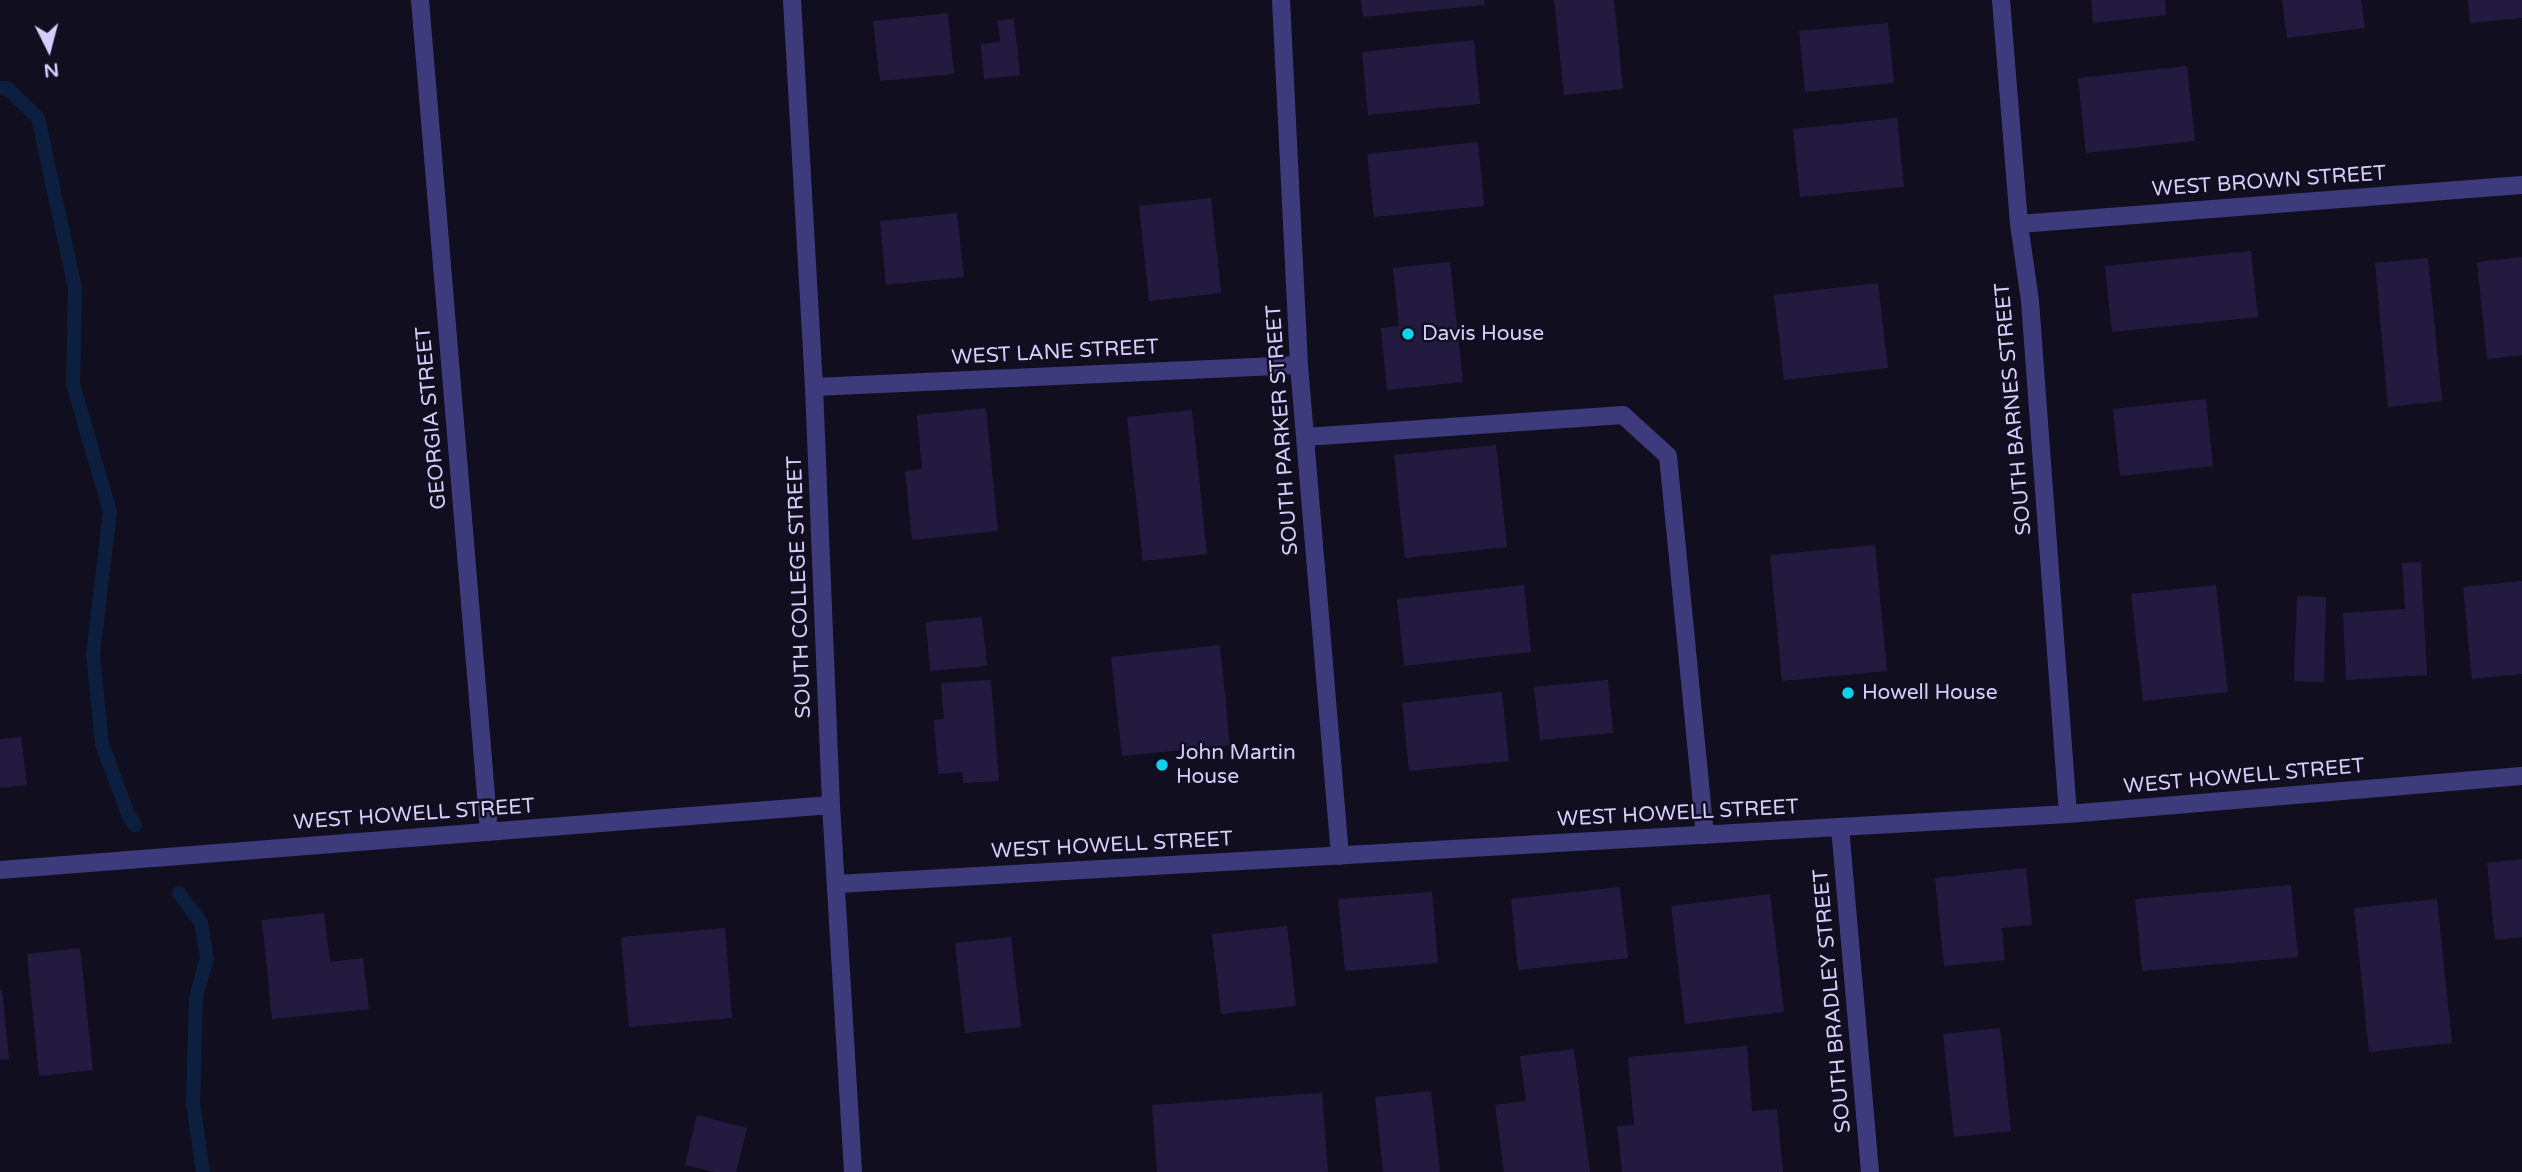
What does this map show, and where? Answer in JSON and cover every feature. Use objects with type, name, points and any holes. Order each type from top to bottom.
[{"type":"street","name":"GEORGIA STREET","points":[[420,0],[489,832]]},
{"type":"street","name":"SOUTH COLLEGE STREET","points":[[792,0],[814,387],[831,805],[853,1172]]},
{"type":"street","name":"SOUTH PARKER STREET","points":[[1282,0],[1298,365],[1340,856]]},
{"type":"street","name":"SOUTH BARNES STREET","points":[[2001,0],[2019,224],[2030,302],[2068,814]]},
{"type":"street","name":"WEST BROWN STREET","points":[[2019,224],[2522,185]]},
{"type":"street","name":"WEST LANE STREET","points":[[814,387],[1298,365]]},
{"type":"street","points":[[1305,437],[1623,415],[1668,456],[1705,835]]},
{"type":"street","name":"WEST HOWELL STREET","points":[[837,884],[2068,814],[2522,776]]},
{"type":"street","name":"WEST HOWELL STREET","points":[[0,870],[831,805]]},
{"type":"street","name":"SOUTH BRADLEY STREET","points":[[1840,827],[1870,1172]]},
{"type":"building","points":[[1361,0],[1484,0],[1485,5],[1363,17]]},
{"type":"building","points":[[1554,0],[1614,0],[1623,89],[1564,95]]},
{"type":"building","points":[[2091,0],[2165,0],[2166,15],[2093,23]]},
{"type":"building","points":[[2282,0],[2361,0],[2365,28],[2287,38]]},
{"type":"building","points":[[2468,0],[2522,0],[2522,18],[2470,23]]},
{"type":"building","points":[[948,13],[954,74],[880,81],[873,21]]},
{"type":"building","points":[[1014,19],[1020,75],[984,79],[981,44],[1000,42],[998,20]]},
{"type":"building","points":[[1888,23],[1894,83],[1805,92],[1799,31]]},
{"type":"building","points":[[1474,40],[1480,104],[1368,115],[1362,52]]},
{"type":"building","points":[[2187,66],[2195,141],[2086,153],[2078,78]]},
{"type":"building","points":[[1897,118],[1904,187],[1800,197],[1793,129]]},
{"type":"building","points":[[1478,142],[1484,206],[1374,217],[1367,154]]},
{"type":"building","points":[[1211,198],[1221,293],[1149,301],[1139,206]]},
{"type":"building","points":[[957,213],[964,277],[886,285],[880,221]]},
{"type":"building","points":[[2251,251],[2258,317],[2112,332],[2105,266]]},
{"type":"building","points":[[2522,257],[2522,355],[2487,359],[2477,262]]},
{"type":"building","points":[[2428,258],[2442,401],[2388,407],[2375,263]]},
{"type":"building","points":[[1450,262],[1463,382],[1387,390],[1381,328],[1399,326],[1393,268]]},
{"type":"building","points":[[1878,283],[1888,368],[1784,380],[1774,295]]},
{"type":"building","points":[[2206,399],[2213,466],[2120,476],[2113,409]]},
{"type":"building","points":[[986,408],[998,531],[912,540],[905,471],[922,469],[917,415]]},
{"type":"building","points":[[1192,410],[1207,554],[1143,561],[1127,417]]},
{"type":"building","points":[[1496,445],[1507,547],[1405,558],[1394,455]]},
{"type":"building","points":[[1875,545],[1887,671],[1782,681],[1770,555]]},
{"type":"building","points":[[2421,562],[2427,675],[2346,680],[2343,613],[2405,609],[2402,563]]},
{"type":"building","points":[[2522,581],[2522,674],[2472,679],[2463,587]]},
{"type":"building","points":[[1524,585],[1531,652],[1404,666],[1397,599]]},
{"type":"building","points":[[2216,585],[2228,692],[2143,701],[2131,594]]},
{"type":"building","points":[[2297,596],[2326,597],[2324,682],[2294,681]]},
{"type":"building","points":[[982,617],[987,666],[930,671],[926,622]]},
{"type":"building","points":[[1220,645],[1230,745],[1122,756],[1111,657]]},
{"type":"building","points":[[991,680],[999,781],[963,783],[962,772],[938,774],[934,720],[944,719],[941,683]]},
{"type":"building","points":[[1608,680],[1613,733],[1540,740],[1534,687]]},
{"type":"building","points":[[1502,692],[1509,761],[1409,771],[1402,703]]},
{"type":"building","points":[[21,737],[27,785],[0,788],[0,739]]},
{"type":"building","points":[[2522,859],[2522,937],[2495,940],[2487,863]]},
{"type":"building","points":[[2026,868],[2032,925],[2002,928],[2005,960],[1944,966],[1935,878]]},
{"type":"building","points":[[2291,885],[2298,957],[2142,971],[2135,899]]},
{"type":"building","points":[[1620,887],[1628,958],[1518,970],[1511,899]]},
{"type":"building","points":[[1432,892],[1438,963],[1345,971],[1338,899]]},
{"type":"building","points":[[1770,894],[1784,1012],[1685,1024],[1671,906]]},
{"type":"building","points":[[2437,899],[2452,1043],[2369,1052],[2354,908]]},
{"type":"building","points":[[324,913],[330,962],[363,958],[369,1009],[272,1019],[262,920]]},
{"type":"building","points":[[1287,926],[1296,1006],[1221,1014],[1212,934]]},
{"type":"building","points":[[725,928],[732,1018],[629,1027],[621,937]]},
{"type":"building","points":[[1011,937],[1021,1027],[965,1033],[955,943]]},
{"type":"building","points":[[80,948],[93,1070],[39,1076],[27,954]]},
{"type":"building","points":[[0,990],[9,1059],[0,1060]]},
{"type":"building","points":[[2000,1028],[2011,1131],[1954,1137],[1943,1034]]},
{"type":"building","points":[[1747,1046],[1752,1111],[1777,1109],[1783,1172],[1622,1172],[1617,1126],[1634,1125],[1628,1057]]},
{"type":"building","points":[[1574,1049],[1590,1172],[1504,1172],[1495,1105],[1526,1101],[1520,1056]]},
{"type":"building","points":[[1431,1091],[1440,1172],[1383,1172],[1375,1097]]},
{"type":"building","points":[[1322,1093],[1328,1172],[1157,1172],[1152,1105]]},
{"type":"building","points":[[697,1115],[747,1128],[736,1172],[715,1172],[685,1165]]},
{"type":"waterway","points":[[0,88],[7,88],[38,118],[75,288],[73,384],[110,512],[93,654],[102,744],[128,814],[135,825]]},
{"type":"waterway","points":[[179,893],[201,923],[207,958],[196,997],[193,1103],[203,1172]]},
{"type":"place","name":"Davis House","points":[[1408,334]]},
{"type":"place","name":"Howell House","points":[[1848,693]]},
{"type":"place","name":"John Martin House","points":[[1162,765]]}]
